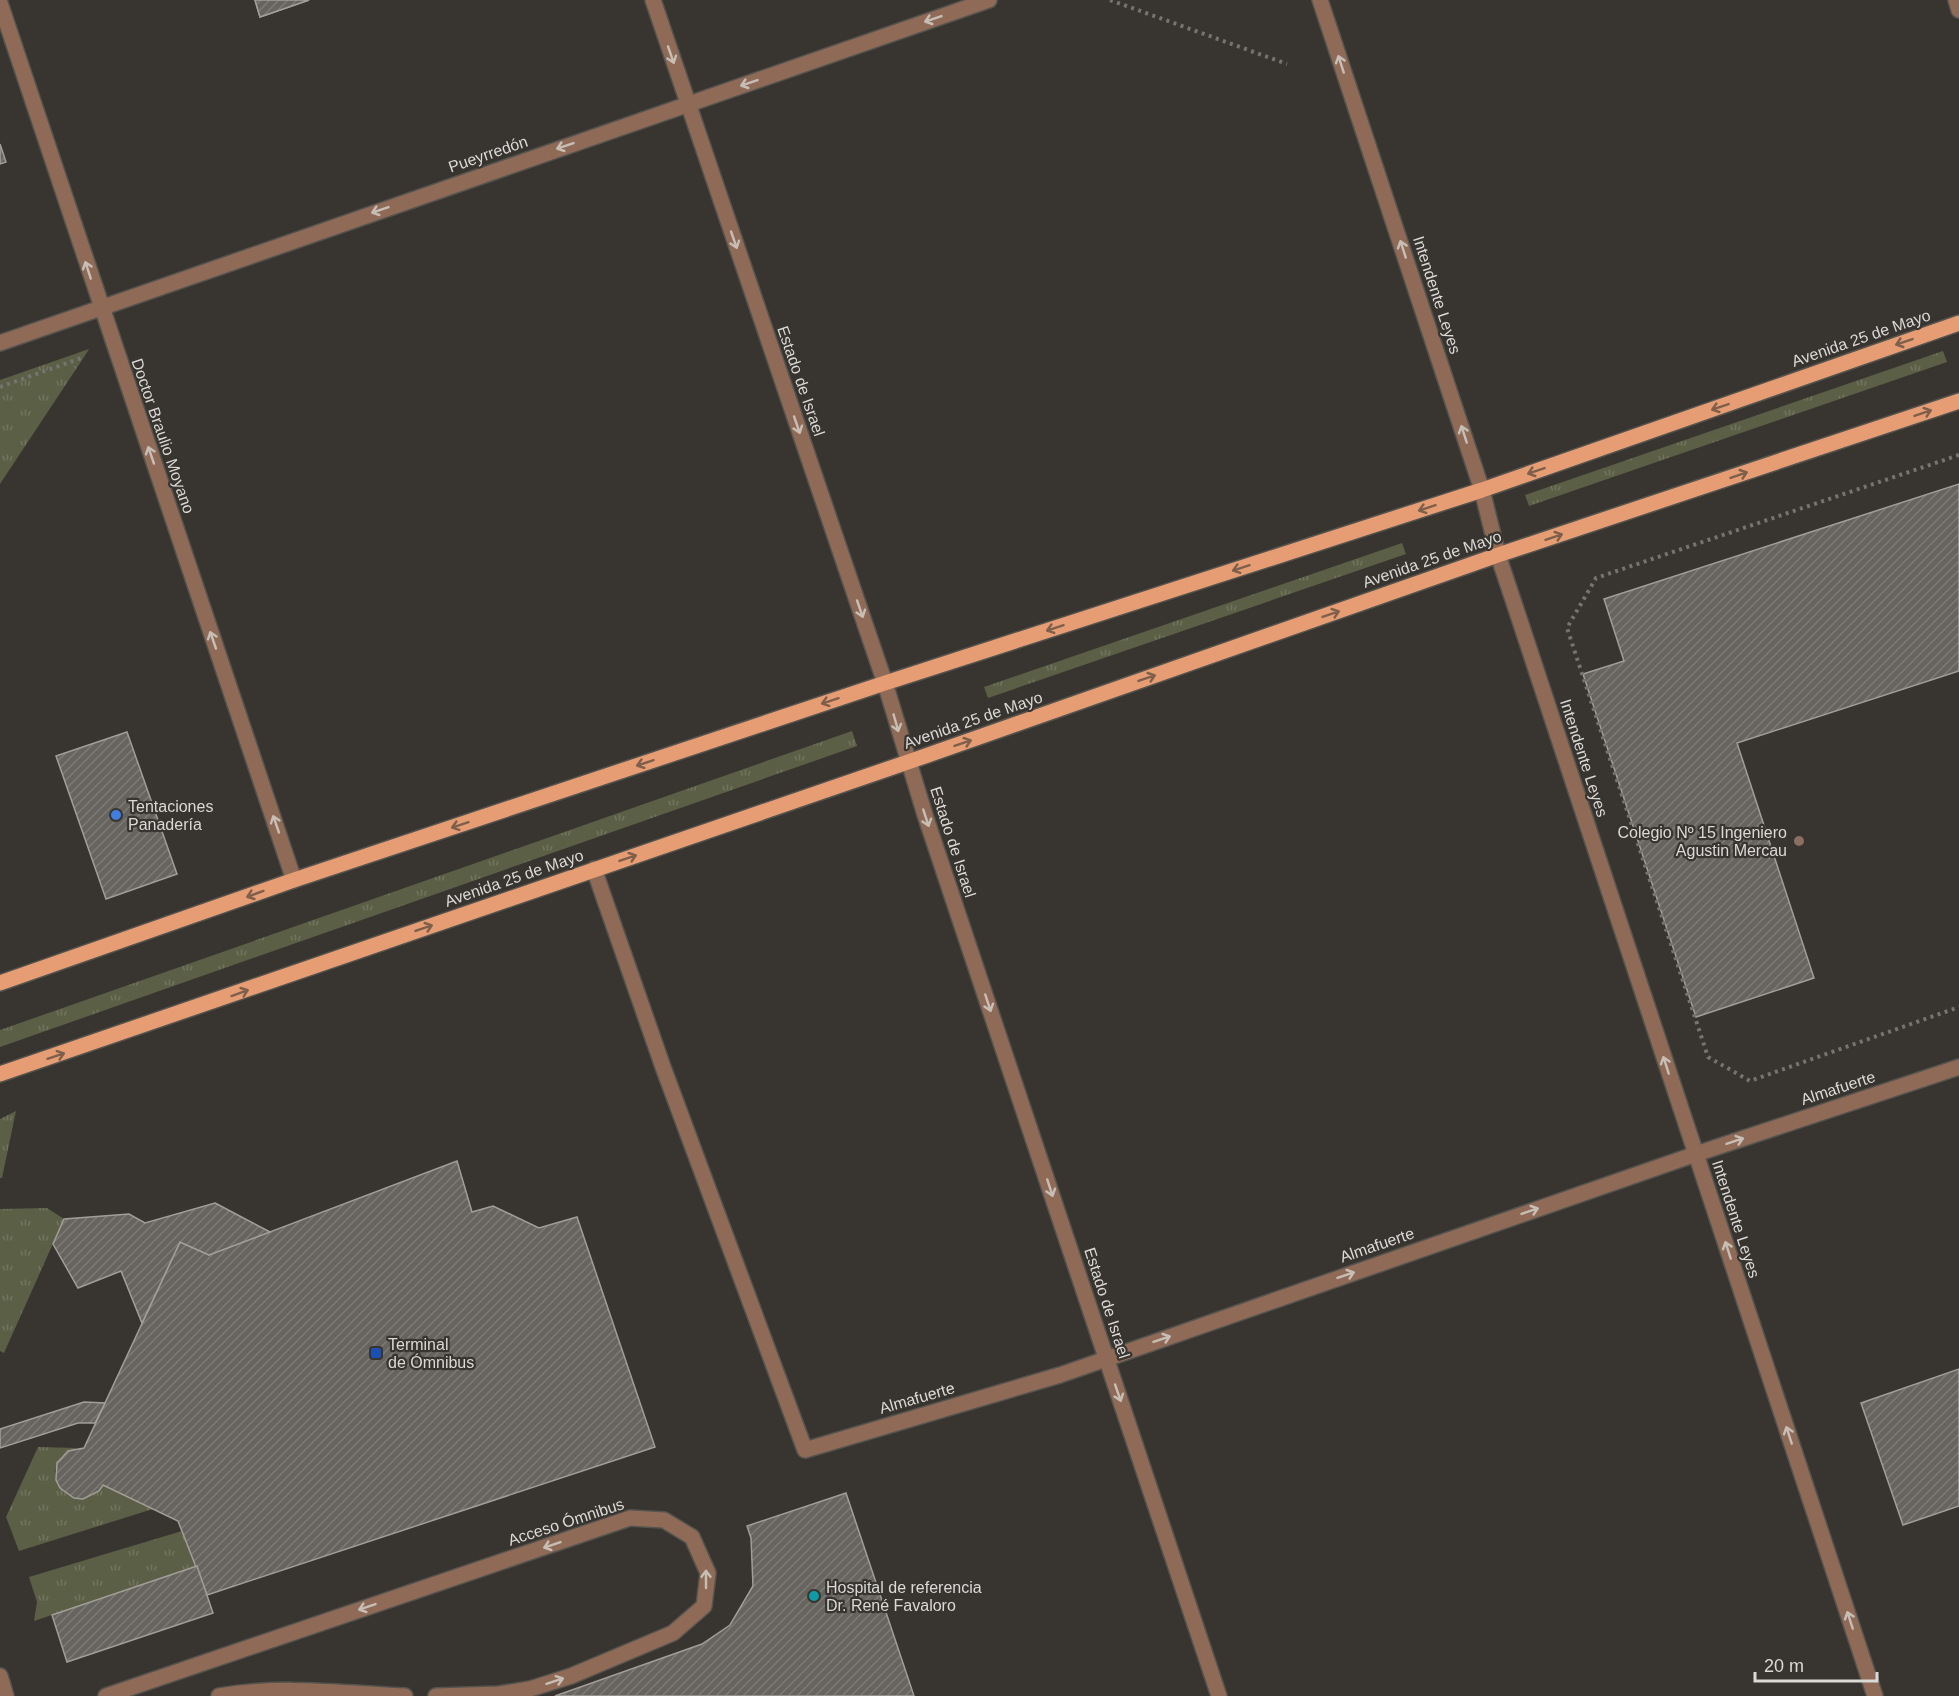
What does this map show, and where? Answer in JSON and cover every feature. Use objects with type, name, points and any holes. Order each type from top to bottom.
[{"type":"main road","name":"Avenida 25 de Mayo","points":[[0,983],[294,880],[885,683],[1482,490],[1959,323]]},
{"type":"main road","name":"Avenida 25 de Mayo","points":[[0,1074],[908,762],[1498,555],[1959,401]]},
{"type":"street","name":"Estado de Israel","points":[[653,0],[885,683],[908,762],[1219,1696]]},
{"type":"street","name":"Pueyrredón","points":[[0,343],[100,306],[988,0]]},
{"type":"street","name":"Intendente Leyes","points":[[1320,0],[1482,490],[1498,555],[1875,1696]]},
{"type":"street","points":[[1956,0],[1959,10]]},
{"type":"street","name":"Doctor Braulio Moyano","points":[[0,3],[294,880]]},
{"type":"street","name":"Almafuerte","points":[[594,869],[663,1067],[805,1450],[1060,1375],[1695,1154],[1959,1067]]},
{"type":"street","name":"Acceso Ómnibus","points":[[106,1696],[630,1518],[664,1520],[692,1537],[708,1573],[704,1606],[673,1633],[570,1676],[530,1689],[499,1694],[436,1696]]},
{"type":"street","points":[[0,1676],[6,1696]]},
{"type":"street","points":[[219,1696],[291,1690],[405,1696]]},
{"type":"path","points":[[1110,0],[1287,64]]},
{"type":"path","points":[[0,387],[84,357]]},
{"type":"path","points":[[1959,456],[1596,578],[1567,628],[1708,1057],[1750,1081],[1959,1007]]},
{"type":"green space","points":[[89,349],[84,357],[0,484],[0,380]]},
{"type":"green space","points":[[1943,351],[1947,362],[1529,506],[1525,495]]},
{"type":"green space","points":[[1402,543],[1406,554],[988,698],[984,687]]},
{"type":"green space","points":[[852,731],[857,746],[0,1047],[0,1030]]},
{"type":"green space","points":[[16,1111],[2,1178],[0,1178],[0,1119]]},
{"type":"green space","points":[[47,1208],[64,1219],[4,1353],[0,1351],[0,1209]]},
{"type":"green space","points":[[38,1447],[76,1448],[62,1456],[55,1471],[60,1488],[74,1498],[91,1496],[103,1485],[156,1508],[19,1551],[6,1517]]},
{"type":"green space","points":[[182,1531],[197,1566],[34,1621],[37,1602],[29,1577]]},
{"type":"building","points":[[255,0],[309,0],[260,17]]},
{"type":"building","points":[[255,0],[309,0],[260,17]]},
{"type":"building","points":[[0,144],[6,162],[0,164]]},
{"type":"building","name":"Colegio Nº 15 Ingeniero Agustin Mercau","points":[[1959,484],[1959,671],[1737,743],[1814,978],[1696,1017],[1583,674],[1624,661],[1604,599]]},
{"type":"building","name":"Tentaciones Panadería","points":[[127,732],[177,874],[106,899],[56,756]]},
{"type":"building","name":"Terminal de Ómnibus","points":[[457,1161],[472,1212],[493,1206],[539,1228],[577,1217],[655,1447],[207,1595],[178,1521],[103,1485],[99,1491],[83,1499],[74,1498],[60,1488],[56,1480],[57,1463],[68,1451],[84,1448],[180,1242],[209,1255]]},
{"type":"building","points":[[215,1203],[270,1232],[209,1255],[180,1242],[142,1323],[121,1271],[78,1288],[53,1244],[64,1219],[129,1214],[145,1223]]},
{"type":"building","points":[[1959,1369],[1959,1506],[1903,1525],[1861,1403]]},
{"type":"building","points":[[84,1402],[105,1403],[95,1423],[78,1423],[0,1448],[0,1429]]},
{"type":"building","name":"Hospital de referencia Dr. René Favaloro","points":[[846,1493],[914,1696],[555,1696],[702,1644],[730,1625],[753,1586],[751,1538],[747,1526]]},
{"type":"building","points":[[197,1566],[213,1613],[67,1662],[52,1615]]},
{"type":"place","name":"Tentaciones Panadería","points":[[116,815]]},
{"type":"place","name":"Colegio Nº 15 Ingeniero Agustin Mercau","points":[[1799,841]]},
{"type":"place","name":"Terminal de Ómnibus","points":[[376,1353]]},
{"type":"place","name":"Hospital de referencia Dr. René Favaloro","points":[[814,1596]]}]
